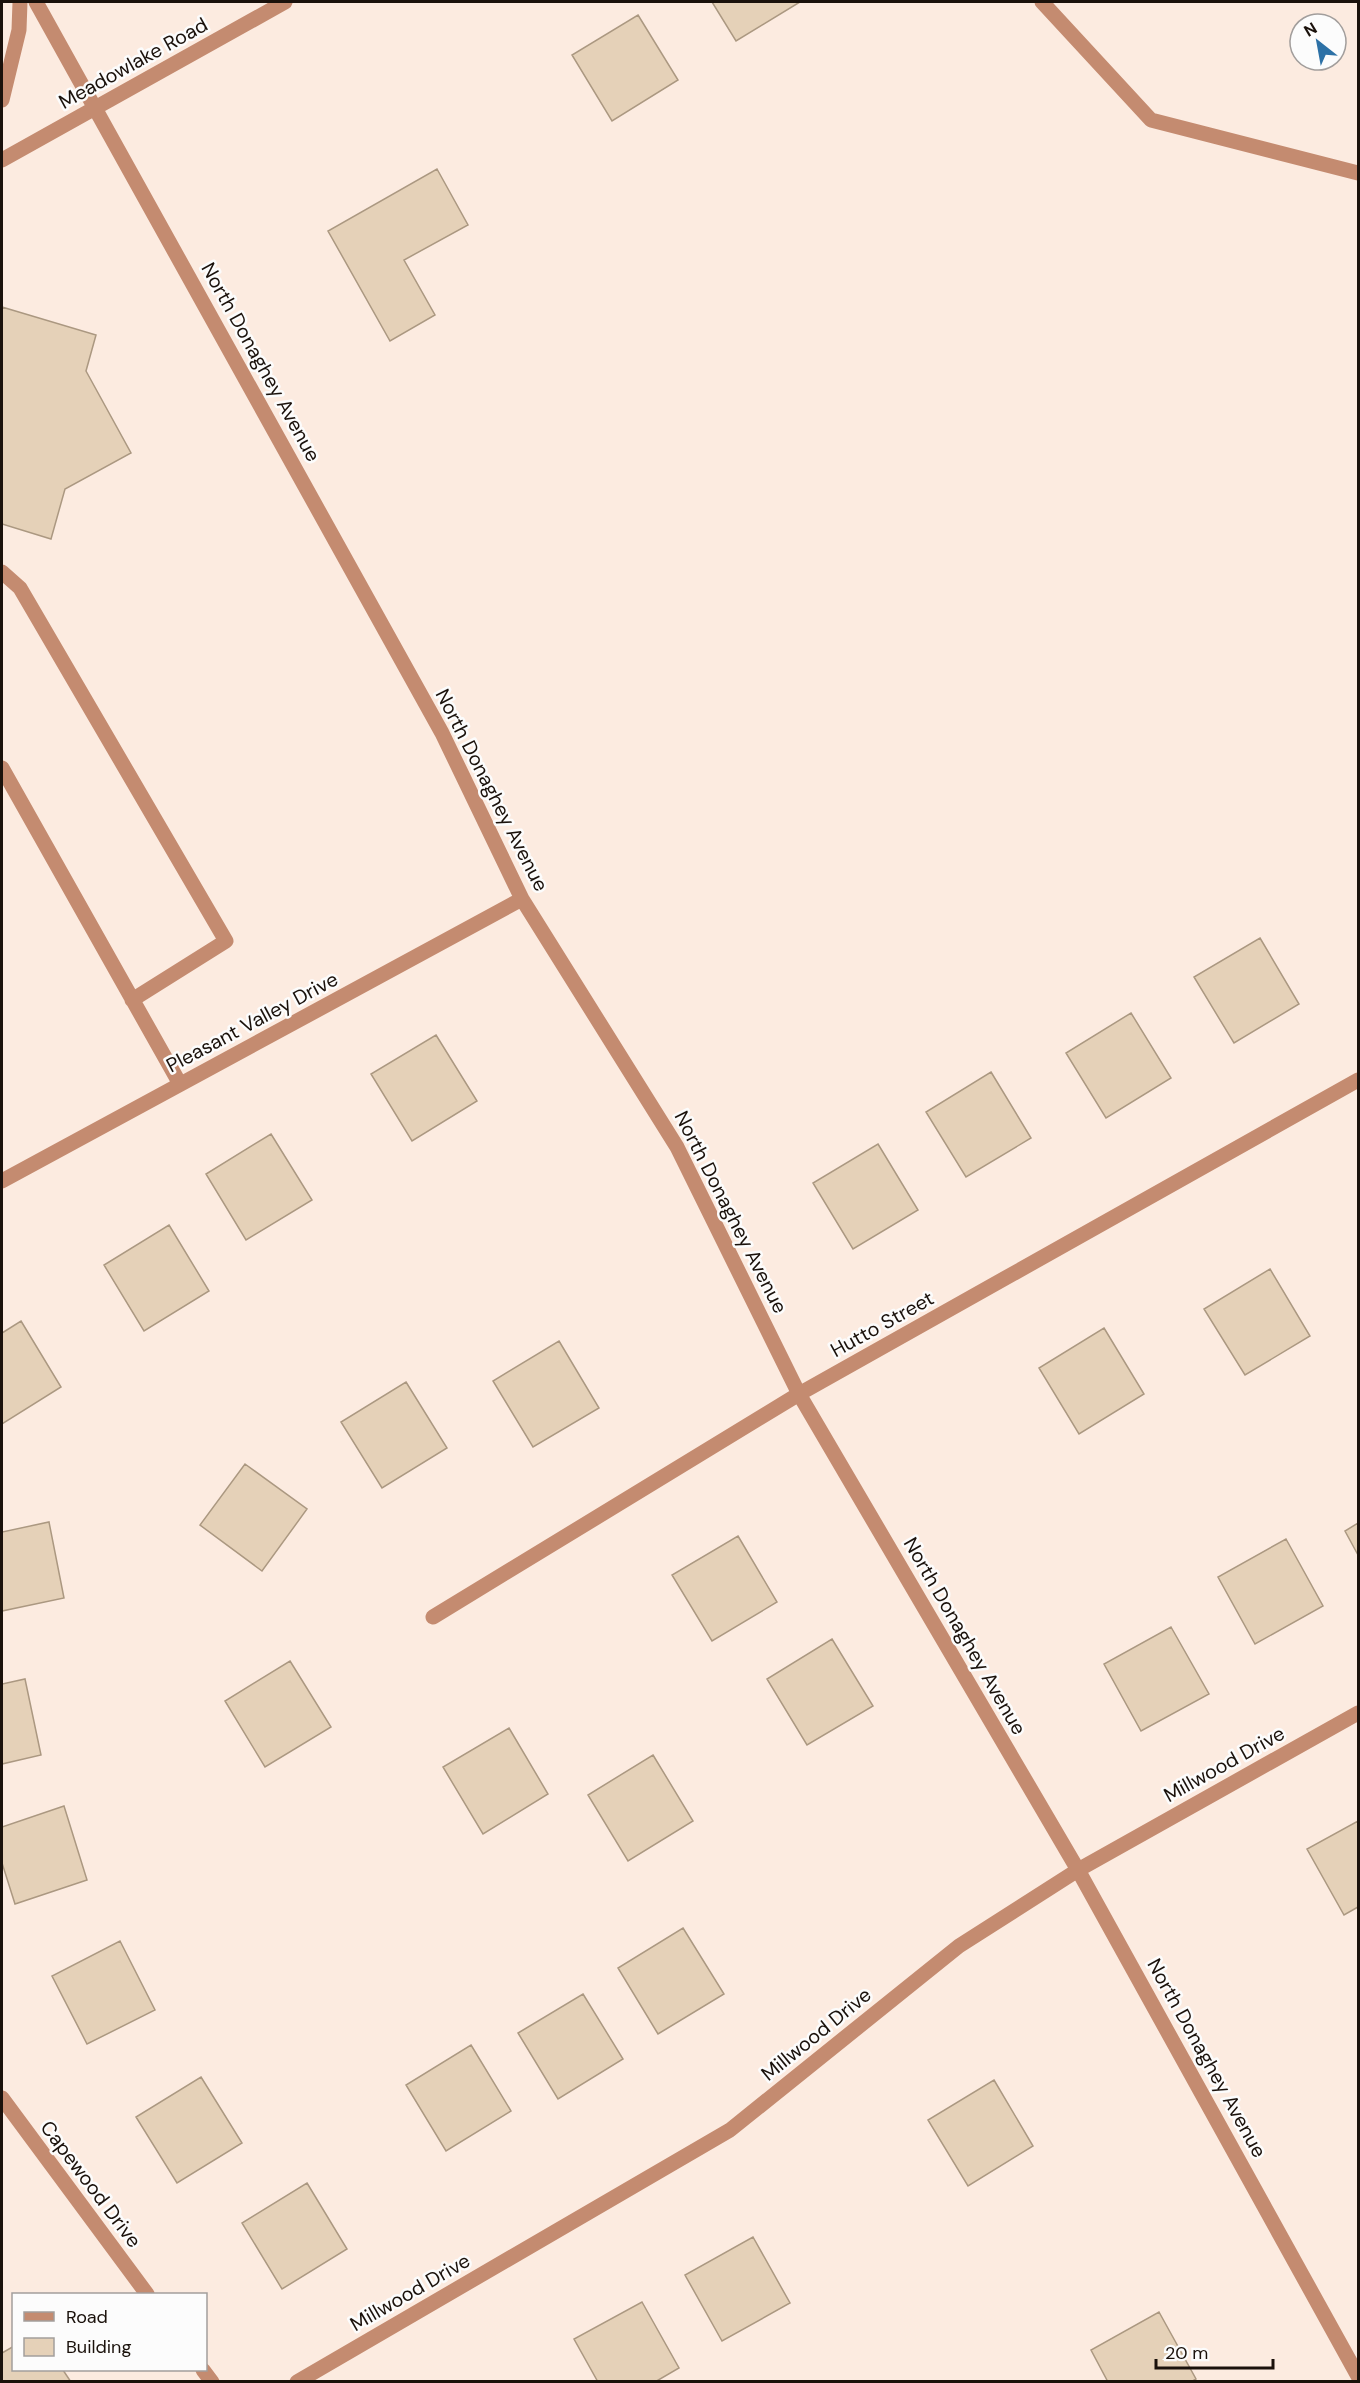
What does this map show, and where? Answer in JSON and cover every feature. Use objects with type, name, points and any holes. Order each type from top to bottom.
[{"type":"street","points":[[2,99],[19,30],[20,2]]},
{"type":"street","name":"North Donaghey Avenue","points":[[36,2],[97,108],[442,733],[522,899],[677,1147],[799,1394],[1078,1870],[1359,2376]]},
{"type":"street","name":"Meadowlake Road","points":[[2,160],[285,2]]},
{"type":"street","points":[[1042,2],[1151,120],[1359,173]]},
{"type":"street","points":[[2,572],[21,588],[226,941],[132,1000]]},
{"type":"street","points":[[2,768],[180,1084]]},
{"type":"street","name":"Pleasant Valley Drive","points":[[2,1181],[522,899]]},
{"type":"street","name":"Hutto Street","points":[[433,1617],[799,1394],[1359,1080]]},
{"type":"street","name":"Millwood Drive","points":[[297,2382],[730,2130],[959,1946],[1078,1870],[1359,1713]]},
{"type":"street","name":"Capewood Drive","points":[[2,2098],[146,2293]]},
{"type":"building","points":[[712,2],[800,2],[736,41]]},
{"type":"building","points":[[638,15],[678,80],[612,121],[572,55]]},
{"type":"building","points":[[437,169],[468,225],[404,260],[435,315],[390,341],[328,231]]},
{"type":"building","points":[[2,307],[96,335],[86,371],[131,453],[65,489],[51,539],[2,524]]},
{"type":"building","points":[[1260,938],[1299,1004],[1234,1043],[1194,977]]},
{"type":"building","points":[[1131,1013],[1171,1078],[1106,1118],[1066,1053]]},
{"type":"building","points":[[436,1035],[477,1101],[412,1141],[371,1074]]},
{"type":"building","points":[[991,1072],[1031,1138],[966,1177],[926,1112]]},
{"type":"building","points":[[271,1134],[312,1200],[246,1240],[206,1174]]},
{"type":"building","points":[[878,1144],[918,1210],[853,1249],[813,1183]]},
{"type":"building","points":[[169,1225],[209,1291],[144,1331],[104,1265]]},
{"type":"building","points":[[1270,1269],[1310,1336],[1245,1375],[1204,1309]]},
{"type":"building","points":[[21,1321],[61,1387],[2,1424],[2,1333]]},
{"type":"building","points":[[1104,1328],[1144,1394],[1079,1434],[1039,1368]]},
{"type":"building","points":[[559,1341],[599,1408],[533,1447],[493,1381]]},
{"type":"building","points":[[406,1382],[447,1448],[382,1488],[341,1422]]},
{"type":"building","points":[[245,1464],[307,1509],[262,1571],[200,1525]]},
{"type":"building","points":[[49,1522],[64,1598],[2,1611],[2,1532]]},
{"type":"building","points":[[1358,1523],[1358,1555],[1345,1531]]},
{"type":"building","points":[[738,1536],[777,1602],[712,1641],[672,1575]]},
{"type":"building","points":[[1286,1539],[1323,1606],[1255,1644],[1218,1577]]},
{"type":"building","points":[[1171,1627],[1209,1694],[1141,1731],[1104,1664]]},
{"type":"building","points":[[832,1639],[873,1706],[807,1745],[767,1679]]},
{"type":"building","points":[[290,1661],[331,1727],[265,1767],[225,1701]]},
{"type":"building","points":[[25,1679],[41,1755],[2,1764],[2,1684]]},
{"type":"building","points":[[509,1728],[548,1794],[483,1834],[443,1767]]},
{"type":"building","points":[[653,1755],[693,1821],[628,1861],[588,1795]]},
{"type":"building","points":[[64,1806],[87,1880],[15,1904],[2,1863],[2,1827]]},
{"type":"building","points":[[1358,1821],[1358,1907],[1344,1915],[1307,1849]]},
{"type":"building","points":[[683,1928],[724,1994],[658,2034],[618,1968]]},
{"type":"building","points":[[120,1941],[155,2010],[87,2044],[52,1976]]},
{"type":"building","points":[[583,1994],[623,2059],[558,2099],[518,2033]]},
{"type":"building","points":[[471,2045],[511,2111],[446,2151],[406,2085]]},
{"type":"building","points":[[201,2077],[242,2143],[177,2183],[136,2117]]},
{"type":"building","points":[[994,2080],[1033,2146],[968,2186],[928,2120]]},
{"type":"building","points":[[307,2183],[347,2249],[282,2289],[242,2223]]},
{"type":"building","points":[[753,2237],[790,2303],[722,2341],[685,2275]]},
{"type":"building","points":[[642,2302],[679,2368],[655,2382],[598,2382],[574,2339]]},
{"type":"building","points":[[1159,2312],[1196,2379],[1191,2382],[1108,2382],[1091,2350]]},
{"type":"building","points":[[12,2347],[12,2371],[64,2371],[71,2382],[2,2382],[2,2353]]}]
